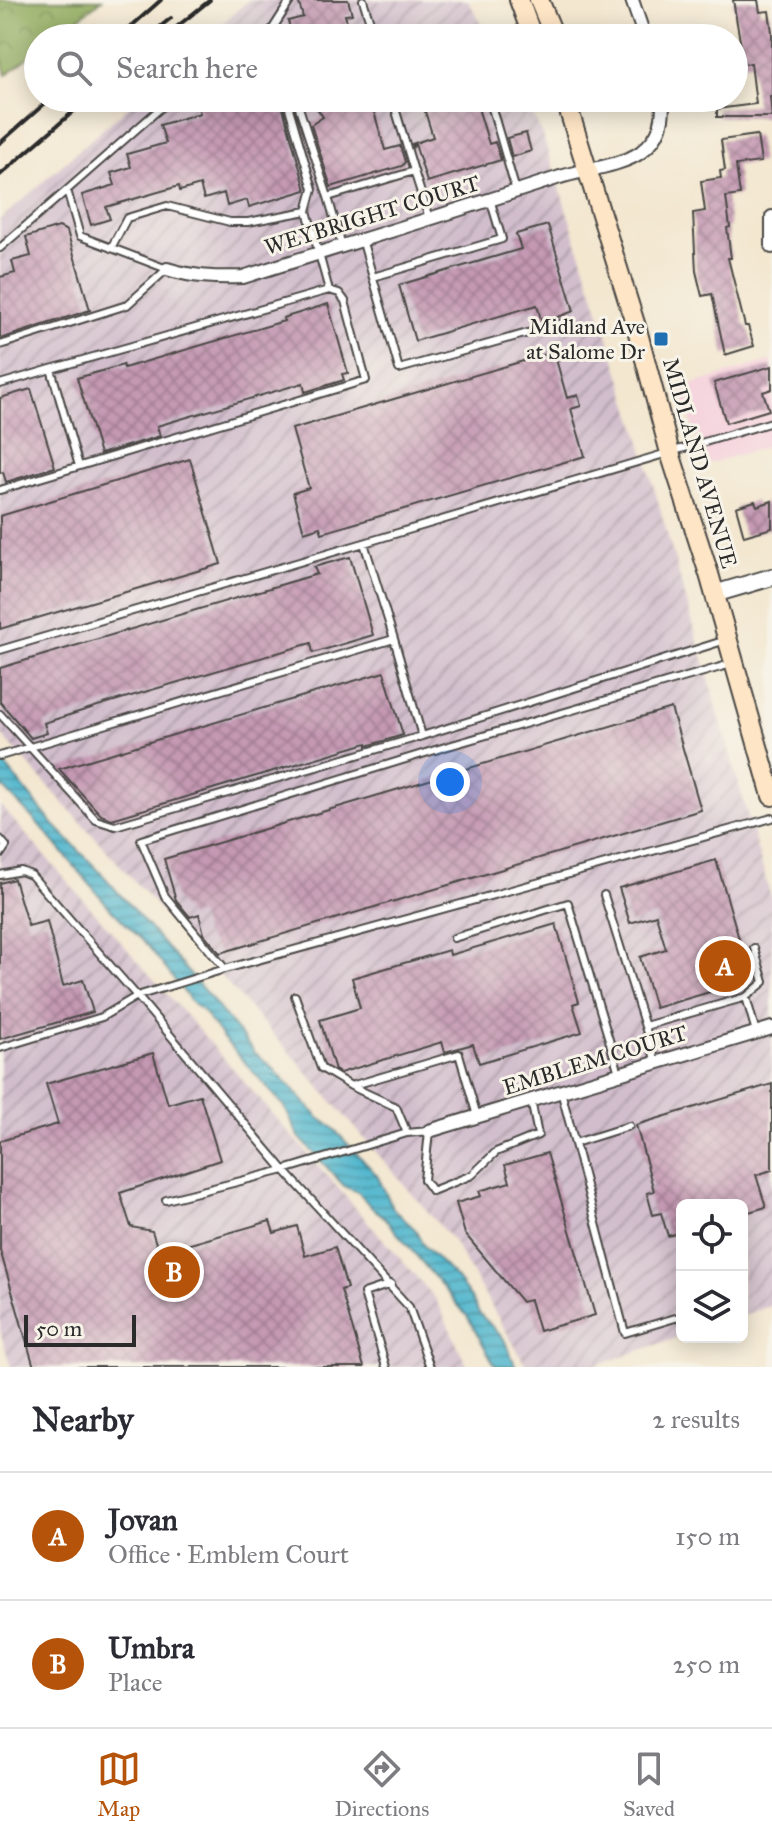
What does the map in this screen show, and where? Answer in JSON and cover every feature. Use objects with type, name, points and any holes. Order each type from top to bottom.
[{"type":"main road","points":[[519,0],[528,24]]},
{"type":"main road","points":[[539,0],[549,24]]},
{"type":"main road","name":"MIDLAND AVENUE","points":[[569,112],[638,333],[670,453],[772,796]]},
{"type":"street","points":[[632,0],[640,24]]},
{"type":"street","name":"WEYBRIGHT COURT","points":[[167,269],[187,276],[243,277],[625,160],[652,142],[664,120],[663,112]]},
{"type":"street","points":[[772,217],[772,247]]},
{"type":"street","points":[[714,594],[772,577]]},
{"type":"street","name":"EMBLEM COURT","points":[[429,1131],[772,1028]]},
{"type":"lane","points":[[275,24],[291,0]]},
{"type":"lane","points":[[363,0],[371,24]]},
{"type":"lane","points":[[0,248],[156,112]]},
{"type":"lane","points":[[290,112],[313,189],[307,211],[329,290]]},
{"type":"lane","points":[[301,112],[342,246]]},
{"type":"lane","points":[[396,112],[429,218]]},
{"type":"lane","points":[[493,112],[516,191]]},
{"type":"lane","points":[[328,197],[414,171]]},
{"type":"lane","points":[[0,345],[127,305],[167,269],[80,236],[67,190]]},
{"type":"lane","points":[[373,277],[502,239],[490,199]]},
{"type":"lane","points":[[111,248],[127,218],[167,206],[230,222],[248,222],[307,211]]},
{"type":"lane","points":[[362,239],[399,369],[567,322]]},
{"type":"lane","points":[[0,384],[329,290],[339,293],[345,301],[366,380],[0,490]]},
{"type":"lane","points":[[51,369],[79,466]]},
{"type":"lane","points":[[0,650],[772,422]]},
{"type":"lane","points":[[364,543],[422,736]]},
{"type":"lane","points":[[0,756],[394,639]]},
{"type":"lane","points":[[0,714],[96,820],[115,826],[422,736],[726,640]]},
{"type":"lane","points":[[225,969],[165,896],[141,840],[732,663]]},
{"type":"lane","points":[[0,1048],[102,1017],[137,996],[225,969],[772,818]]},
{"type":"lane","points":[[0,839],[6,846],[0,855]]},
{"type":"lane","points":[[0,875],[21,871],[31,875],[284,1170],[391,1284],[409,1307],[430,1367]]},
{"type":"lane","points":[[604,895],[656,1062]]},
{"type":"lane","points":[[454,938],[568,903],[619,1073]]},
{"type":"lane","points":[[645,1026],[746,997],[764,982],[754,948]]},
{"type":"lane","points":[[295,996],[321,1068],[396,1107],[407,1133]]},
{"type":"lane","points":[[746,997],[756,1032]]},
{"type":"lane","points":[[351,1086],[459,1054],[477,1116]]},
{"type":"lane","points":[[561,1091],[625,1333],[676,1318]]},
{"type":"lane","points":[[166,1200],[284,1170],[407,1133],[429,1131],[424,1180],[432,1191],[472,1175],[496,1152],[538,1135],[531,1100]]},
{"type":"lane","points":[[575,1143],[629,1126]]},
{"type":"lane","points":[[386,1367],[364,1293],[391,1284]]},
{"type":"shaded area","points":[[249,0],[468,0],[481,24],[222,24]]},
{"type":"shaded area","points":[[122,112],[531,112],[541,131],[635,421],[772,901],[772,1305],[748,1314],[748,1199],[676,1199],[676,1338],[592,1367],[527,1367],[453,1241],[293,1056],[0,733],[0,220]]},
{"type":"shaded area","points":[[772,360],[772,445],[704,465],[681,388]]},
{"type":"shaded area","points":[[0,805],[435,1298],[468,1367],[11,1367],[0,1331]]},
{"type":"green space","points":[[0,0],[102,0],[71,24],[24,24],[24,61],[6,75],[0,52]]},
{"type":"water","points":[[0,759],[52,823],[102,874],[255,1053],[377,1175],[394,1210],[415,1229],[424,1246],[456,1278],[479,1313],[504,1339],[516,1367],[496,1367],[467,1316],[382,1215],[358,1192],[345,1187],[299,1137],[284,1106],[202,1010],[194,1005],[148,946],[110,908],[0,784]]},
{"type":"building","points":[[298,0],[348,0],[352,14],[345,15],[348,24],[289,24],[288,21],[303,17]]},
{"type":"building","points":[[733,0],[758,0],[760,12],[769,11],[772,32],[772,117],[717,117],[717,112],[748,112],[748,105],[756,104],[751,63],[748,63],[748,24],[737,24]]},
{"type":"building","points":[[284,112],[306,190],[249,207],[247,200],[227,206],[224,193],[204,199],[200,185],[180,191],[179,186],[106,207],[110,219],[91,225],[82,195],[115,185],[111,173],[131,167],[127,154],[166,143],[160,125],[200,113]]},
{"type":"building","points":[[320,112],[374,112],[385,150],[400,146],[405,162],[402,166],[331,187],[311,125],[323,117]]},
{"type":"building","points":[[425,112],[479,112],[489,144],[495,142],[501,160],[427,182],[415,144],[413,147],[412,144],[433,137]]},
{"type":"building","points":[[526,133],[531,151],[512,157],[507,138]]},
{"type":"building","points":[[757,135],[761,162],[736,165],[740,195],[726,197],[730,227],[727,228],[731,258],[728,258],[745,326],[748,326],[754,346],[725,355],[712,294],[702,296],[696,271],[693,213],[705,211],[701,181],[721,178],[720,171],[725,170],[721,140]]},
{"type":"building","points":[[548,225],[574,311],[542,323],[537,305],[415,341],[399,285],[521,249],[516,234]]},
{"type":"building","points":[[59,227],[67,231],[90,310],[0,339],[0,277],[15,273],[12,261],[31,256],[26,237]]},
{"type":"building","points":[[328,304],[348,373],[342,374],[344,380],[305,392],[303,383],[157,426],[160,436],[100,454],[77,378],[123,365],[124,368],[284,321],[283,318]]},
{"type":"building","points":[[554,352],[567,398],[578,395],[581,406],[571,409],[585,456],[322,533],[320,527],[304,532],[293,493],[309,488],[292,429]]},
{"type":"building","points":[[772,366],[772,389],[763,392],[769,410],[726,423],[714,383]]},
{"type":"building","points":[[31,389],[55,467],[6,482],[3,472],[0,473],[0,398]]},
{"type":"building","points":[[190,459],[221,564],[0,629],[0,516]]},
{"type":"building","points":[[755,501],[757,506],[772,501],[772,528],[744,536],[736,507]]},
{"type":"building","points":[[350,557],[373,635],[313,653],[311,643],[104,704],[44,723],[47,733],[31,738],[0,702],[0,668],[317,574],[314,567]]},
{"type":"building","points":[[384,672],[403,735],[367,746],[367,743],[112,819],[101,815],[59,769]]},
{"type":"building","points":[[671,708],[701,810],[220,953],[204,934],[199,914],[190,917],[176,900],[164,859]]},
{"type":"building","points":[[716,860],[751,980],[655,1008],[640,957],[666,949],[656,915],[630,923],[619,888]]},
{"type":"building","points":[[14,879],[28,926],[47,921],[63,986],[83,980],[93,1012],[0,1039],[0,883]]},
{"type":"building","points":[[556,924],[579,1002],[573,1004],[582,1032],[479,1063],[473,1044],[445,1052],[442,1042],[340,1073],[335,1070],[320,1020],[360,1008],[352,978],[449,950],[450,955]]},
{"type":"building","points":[[153,1053],[168,1104],[200,1095],[220,1160],[120,1193],[131,1227],[152,1231],[159,1253],[270,1221],[274,1233],[297,1226],[305,1256],[335,1247],[347,1288],[341,1290],[364,1367],[34,1367],[0,1250],[0,1141],[58,1124],[46,1084]]},
{"type":"building","points":[[772,1084],[772,1170],[756,1175],[766,1207],[748,1212],[748,1199],[676,1199],[676,1234],[668,1236],[661,1213],[653,1215],[647,1193],[654,1191],[636,1125]]},
{"type":"building","points":[[547,1153],[595,1315],[539,1331],[530,1300],[522,1302],[465,1234],[456,1203],[481,1196],[479,1191],[510,1182],[505,1165]]},
{"type":"railway","points":[[134,24],[161,0]]},
{"type":"railway","points":[[180,24],[210,0]]},
{"type":"railway","points":[[164,24],[171,18]]},
{"type":"railway","points":[[0,143],[35,112]]},
{"type":"railway","points":[[0,175],[73,112]]},
{"type":"place","name":"Midland Ave at Salome Dr","points":[[661,339]]},
{"type":"place","name":"Jovan","points":[[725,966]]},
{"type":"place","name":"Umbra","points":[[174,1272]]}]
